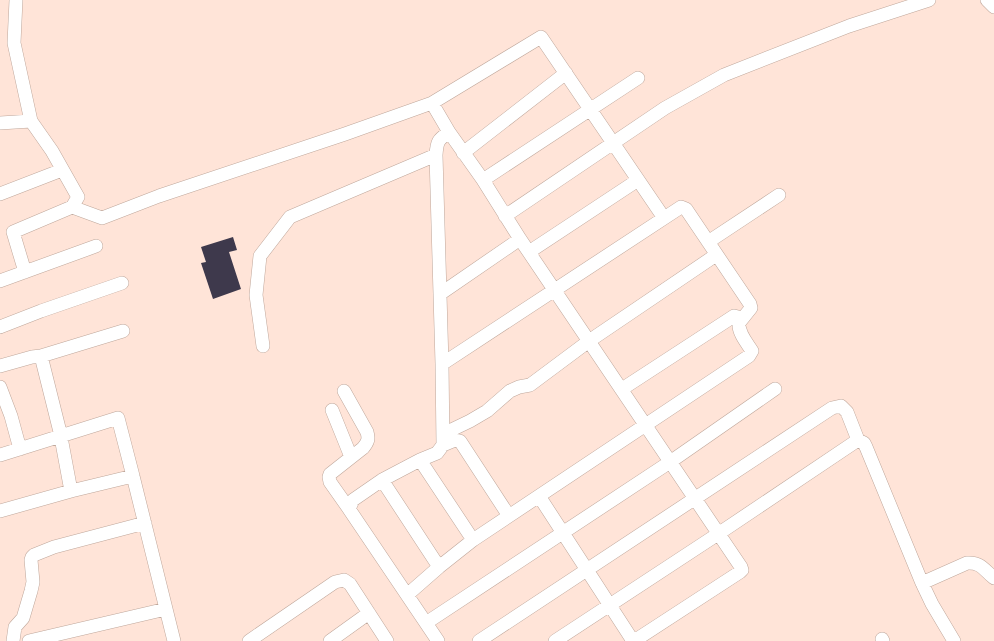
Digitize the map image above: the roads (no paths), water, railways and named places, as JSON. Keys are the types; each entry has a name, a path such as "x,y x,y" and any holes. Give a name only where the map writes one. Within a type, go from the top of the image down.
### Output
{"street":[{"path":"16,0 14,43 31,120 52,151 78,197 72,208 13,232 25,272"},
{"path":"505,216 665,108 724,75 848,26 929,0"},
{"path":"987,0 994,7"},
{"path":"72,208 102,218 159,196 345,134 432,103 541,37 664,218"},
{"path":"463,152 566,73"},
{"path":"482,180 638,78"},
{"path":"432,103 449,132 520,239 742,570 633,641 539,496"},
{"path":"0,123 31,120"},
{"path":"349,509 353,500 382,480 420,460 437,453 443,439 436,143 449,132"},
{"path":"263,346 256,295 260,256 290,217 436,155"},
{"path":"0,194 62,170"},
{"path":"529,252 638,180"},
{"path":"708,242 779,195"},
{"path":"407,595 473,540 646,426 751,354 752,351 739,330 738,323 751,308 750,304 708,242 683,207 681,207 442,364"},
{"path":"440,294 520,239"},
{"path":"0,281 96,246"},
{"path":"443,439 487,411 510,391 519,387 530,385 589,340 716,255"},
{"path":"0,327 122,283"},
{"path":"622,389 734,316 742,318"},
{"path":"0,366 41,356 123,331"},
{"path":"41,356 61,435 71,491"},
{"path":"0,387 11,416 20,448"},
{"path":"426,623 670,462 775,389"},
{"path":"344,391 367,432 368,443 330,474 328,479 438,641"},
{"path":"478,641 832,408 841,406 848,412 858,440 866,447 922,583 932,604 954,641"},
{"path":"332,410 351,458"},
{"path":"0,455 118,418 174,641"},
{"path":"443,439 460,441 509,516"},
{"path":"555,641 858,440"},
{"path":"420,460 473,540"},
{"path":"0,512 71,491 133,476"},
{"path":"382,480 439,567"},
{"path":"13,641 14,627 23,618 31,591 33,582 31,560 34,555 61,545 145,523"},
{"path":"922,583 967,563 978,564 994,578"},
{"path":"249,641 340,580 350,584 387,641"},
{"path":"29,641 166,608"},
{"path":"330,641 369,614"}]}
